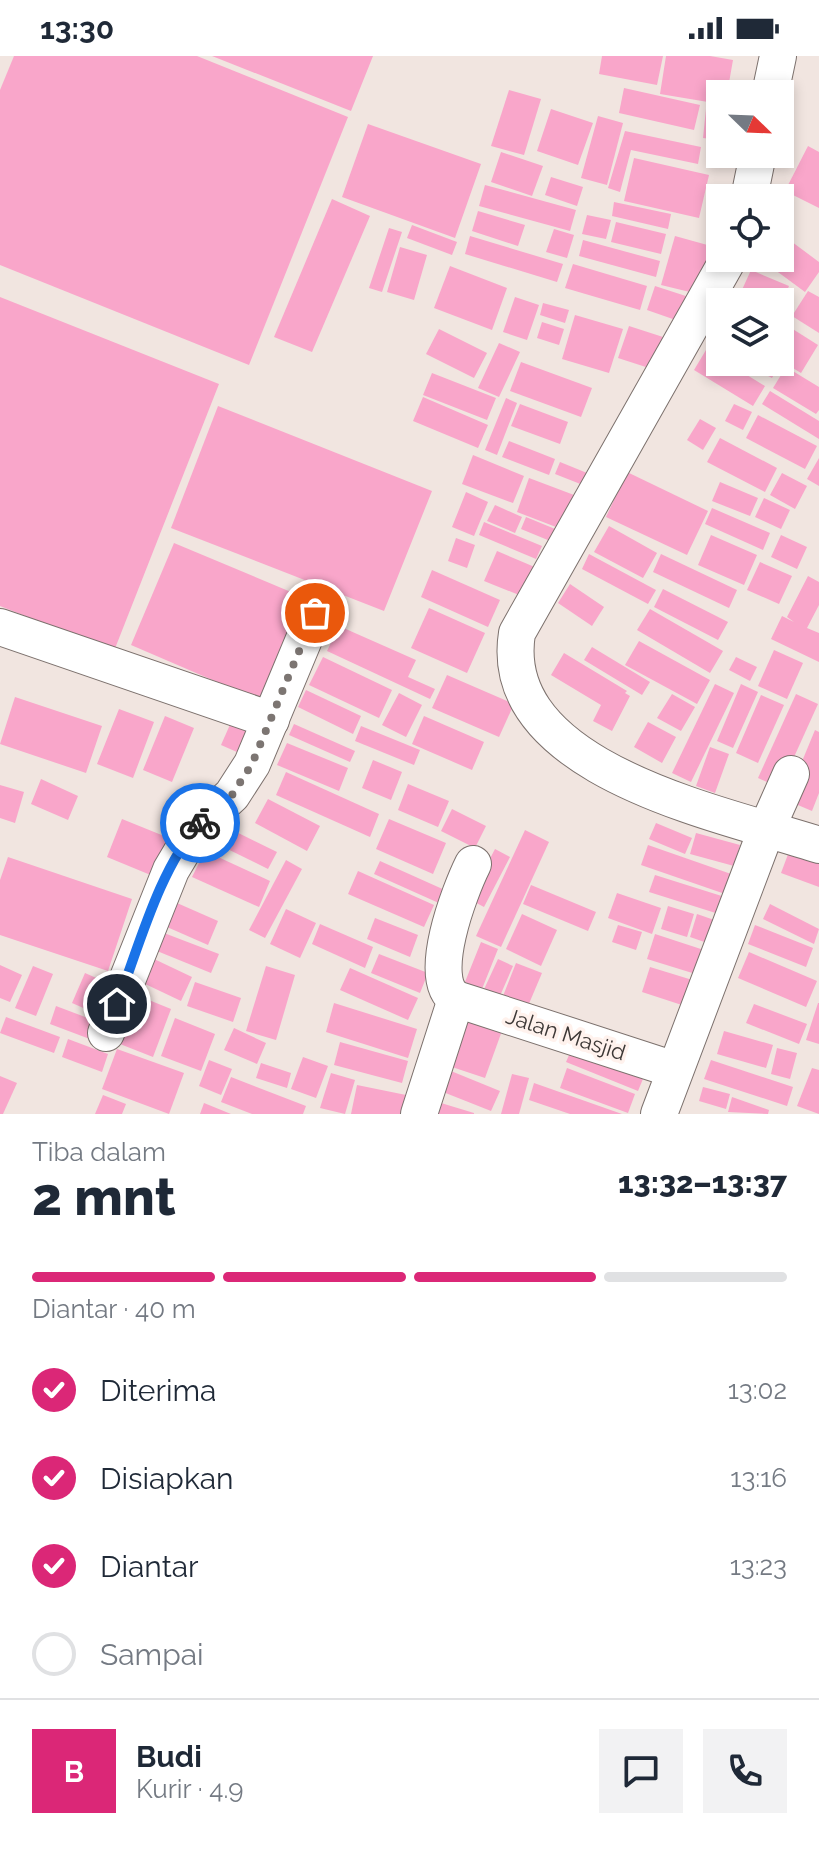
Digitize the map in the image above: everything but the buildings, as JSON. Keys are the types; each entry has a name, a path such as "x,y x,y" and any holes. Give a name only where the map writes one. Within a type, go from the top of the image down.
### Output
{"street":[{"path":"773,80 778,56"},
{"path":"721,272 517,633 516,668 520,685 532,705 557,736 611,773 689,806 819,845"},
{"path":"106,1033 171,870 196,828 241,785 315,613"},
{"path":"0,627 271,720"},
{"path":"659,1114 767,828 791,774"},
{"path":"419,1114 456,999 446,989 443,977 445,957 451,923 473,864"},
{"name":"Jalan Masjid","path":"456,999 675,1070"}],"way so far":[{"path":"200,823 241,785 315,613"}],"route":[{"path":"117,1004 161,890 185,843 200,823"}]}
